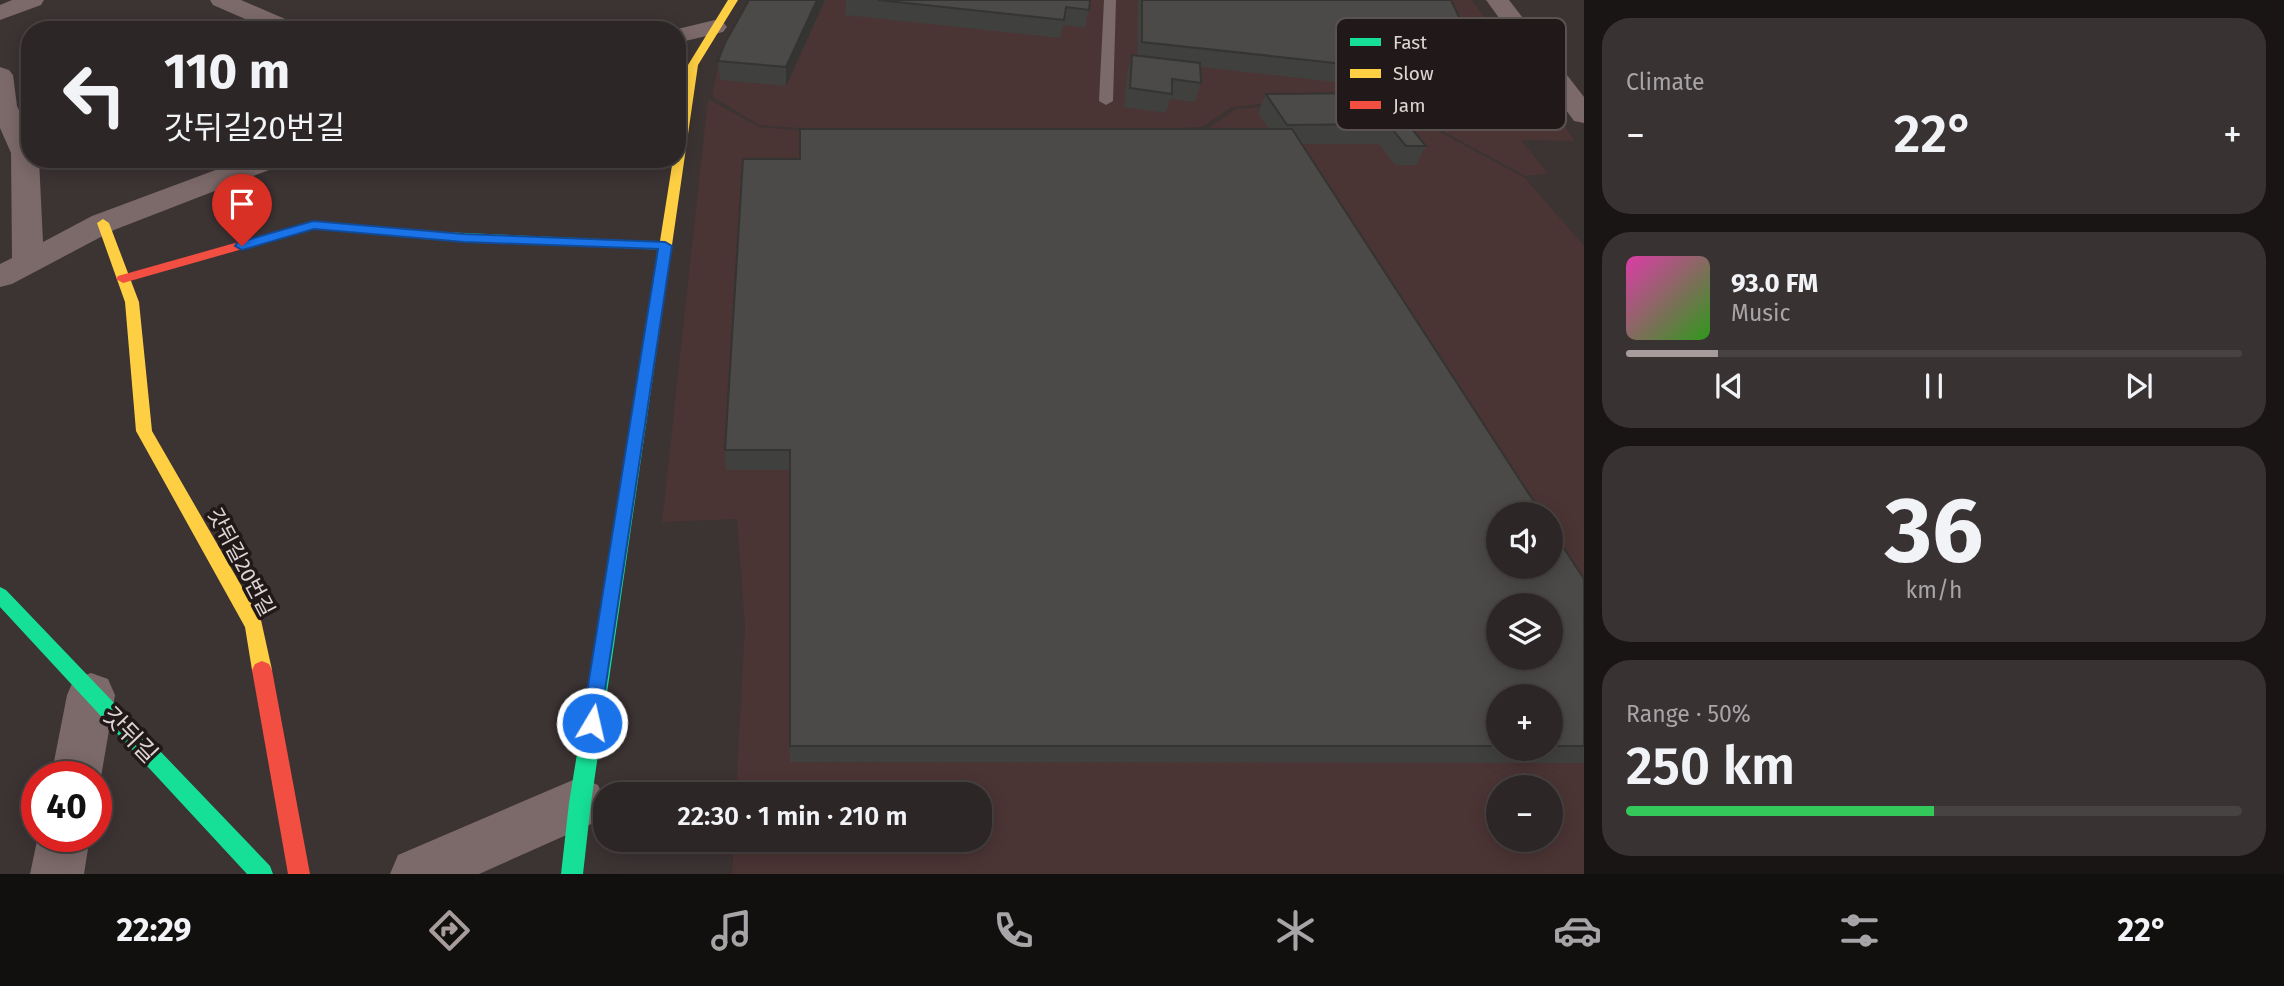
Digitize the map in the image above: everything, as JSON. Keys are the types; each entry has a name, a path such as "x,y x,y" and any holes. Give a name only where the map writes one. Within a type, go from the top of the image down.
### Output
{"street":[{"path":"0,13 33,0"},
{"path":"221,0 270,21"},
{"path":"686,110 693,65 733,0"},
{"path":"1497,0 1511,18"},
{"path":"686,34 715,27"},
{"path":"0,75 2,109 21,145"},
{"path":"1566,91 1584,115"},
{"path":"26,168 29,262"},
{"path":"0,277 103,223 248,168"},
{"path":"572,874 580,803 677,168"},
{"name":"갓뒤길20번길","path":"103,223 132,303 145,430 254,626 299,874"},
{"path":"123,279 313,225 464,238 665,246"},
{"name":"갓뒤길","path":"0,595 91,695 262,874"},
{"path":"79,761 91,695"},
{"path":"417,874 580,803"},
{"path":"57,874 61,852"}],"lane":[{"path":"1106,102 1110,0"}],"shaded area":[{"path":"754,0 1472,0 1485,18 1336,18 1336,102 1299,100 1232,107 1202,127 937,138 759,125 712,96 719,60"},
{"path":"708,99 759,127 930,141 1206,130 1236,109 1299,104 1336,105 1336,130 1436,130 1525,178 1584,246 1584,874 732,874 733,852 992,852 992,782 737,782 745,625 737,519 662,522"},
{"path":"1566,129 1575,141 1521,140 1548,174 1525,176 1441,130"}],"building":[{"path":"749,0 817,0 786,67 718,61"},
{"path":"878,0 1090,0 1089,10 1066,7 1064,20"},
{"path":"1142,0 1451,0 1459,18 1336,18 1336,63 1142,42"},
{"path":"1132,55 1200,63 1201,83 1172,79 1172,94 1130,88"},
{"path":"1336,93 1336,125 1287,125 1266,94"},
{"path":"800,129 1292,129 1534,502 1486,502 1486,579 1563,579 1563,547 1584,579 1584,746 1563,746 1563,684 1486,684 1486,746 790,746 790,450 725,450 743,159 800,159"},
{"path":"1393,130 1413,130 1426,146 1406,146"}],"traffic: fast":[{"path":"442,236 665,246"},
{"path":"572,874 580,803 651,342"},
{"path":"0,595 262,874"}],"traffic: slow":[{"path":"686,111 693,65 733,0"},
{"path":"651,342 677,168"},
{"path":"103,223 132,302 144,431 254,626 262,670"}],"traffic: jam":[{"path":"123,279 313,225 442,236"},
{"path":"262,670 299,874"}],"route":[{"path":"242,246 313,225 464,238 665,246 592,723"}]}
